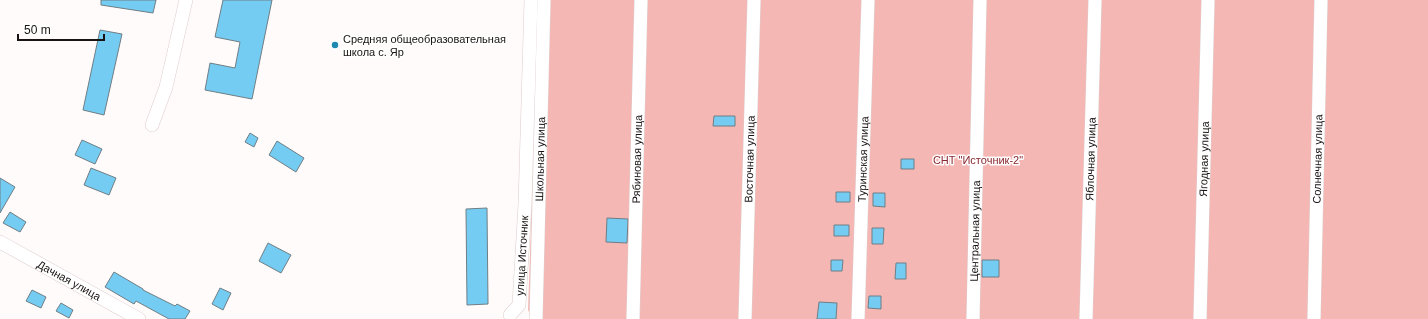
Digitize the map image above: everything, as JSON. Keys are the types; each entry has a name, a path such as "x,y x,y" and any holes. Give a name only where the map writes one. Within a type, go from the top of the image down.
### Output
{"street":[{"path":"152,126 166,87 186,0"},
{"name":"улица Источник","path":"510,315 519,305 525,204 531,0"},
{"name":"Школьная улица","path":"536,319 544,0"},
{"name":"Рябиновая улица","path":"633,319 641,0"},
{"name":"Восточная улица","path":"745,319 754,0"},
{"name":"Туринская улица","path":"858,319 868,0"},
{"name":"Центральная улица","path":"973,319 980,0"},
{"name":"Яблочная улица","path":"1086,319 1095,0"},
{"name":"Ягодная улица","path":"1200,319 1208,0"},
{"name":"Солнечная улица","path":"1314,319 1321,0"},
{"name":"Дачная улица","path":"0,242 139,319"}],"green space":[{"name":"СНТ \"Источник-2\"","path":"539,0 1428,0 1428,319 533,319 528,310"}],"building":[{"path":"101,0 156,0 153,13 101,5"},
{"path":"223,0 272,0 252,99 205,90 210,63 235,68 240,42 215,37"},
{"path":"100,30 122,34 104,115 83,110"},
{"path":"714,116 735,116 735,126 713,126"},
{"path":"250,133 258,138 254,147 245,142"},
{"path":"82,140 102,149 95,164 75,155"},
{"path":"277,141 304,158 296,172 269,155"},
{"path":"901,159 914,159 914,169 901,169"},
{"path":"91,168 116,178 109,195 84,185"},
{"path":"0,178 15,187 0,213"},
{"path":"836,192 850,192 850,202 836,202"},
{"path":"873,193 885,193 885,207 873,206"},
{"path":"487,208 488,304 467,305 466,209"},
{"path":"10,212 26,222 20,232 3,223"},
{"path":"607,218 628,219 627,243 606,242"},
{"path":"834,225 849,225 849,236 834,236"},
{"path":"872,228 884,228 883,244 872,244"},
{"path":"268,243 291,255 281,273 259,261"},
{"path":"831,260 843,260 842,271 831,271"},
{"path":"982,260 999,260 999,277 982,277"},
{"path":"896,263 906,263 906,279 895,279"},
{"path":"114,272 143,290 175,306 177,304 190,311 185,319 169,319 136,301 134,304 105,287"},
{"path":"220,288 231,293 223,310 212,304"},
{"path":"32,290 46,297 41,308 26,301"},
{"path":"869,296 881,296 881,309 868,308"},
{"path":"819,302 837,303 836,319 817,319"},
{"path":"61,303 73,310 69,318 56,311"}],"place":[{"name":"Средняя общеобразовательная школа с. Яр","path":"335,45"}]}
